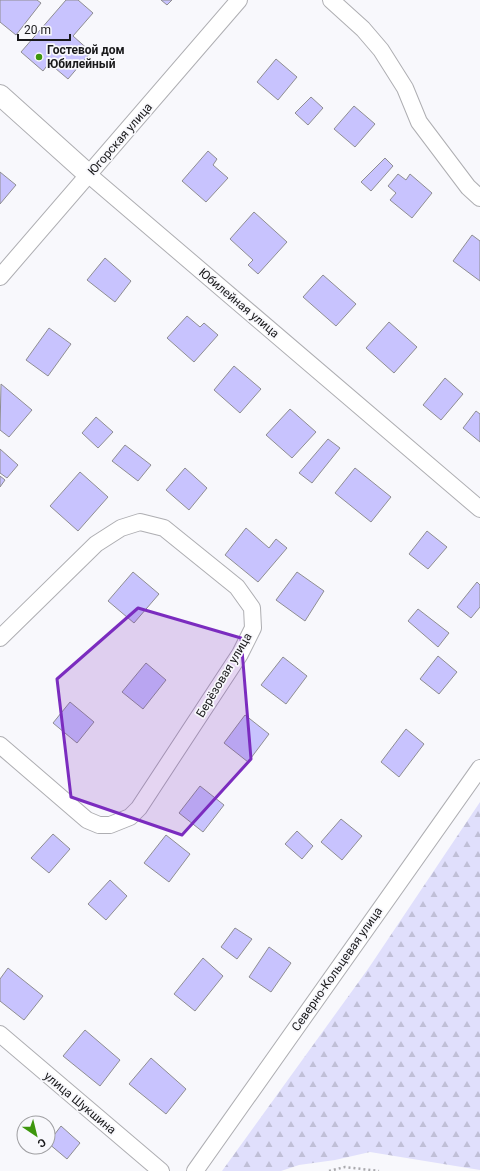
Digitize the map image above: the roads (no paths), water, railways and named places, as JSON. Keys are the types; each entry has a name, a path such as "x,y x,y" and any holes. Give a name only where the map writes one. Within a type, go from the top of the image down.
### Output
{"street":[{"name":"Югорская улица","path":"0,277 239,0"},
{"path":"331,0 363,29 381,50 405,88 419,122 468,187 480,198"},
{"name":"Юбилейная улица","path":"0,95 89,175 480,509"},
{"name":"Берёзовая улица","path":"0,638 96,544 121,528 140,522 164,528 237,587 252,608 253,628 240,654 156,783 139,808 130,817 110,825 99,825 87,820 0,745"},
{"name":"Северно-Кольцевая улица","path":"195,1171 480,768"},
{"name":"улица Шукшина","path":"0,1034 161,1171"}],"place":[{"name":"Гостевой дом Юбилейный","path":"39,57"}]}
